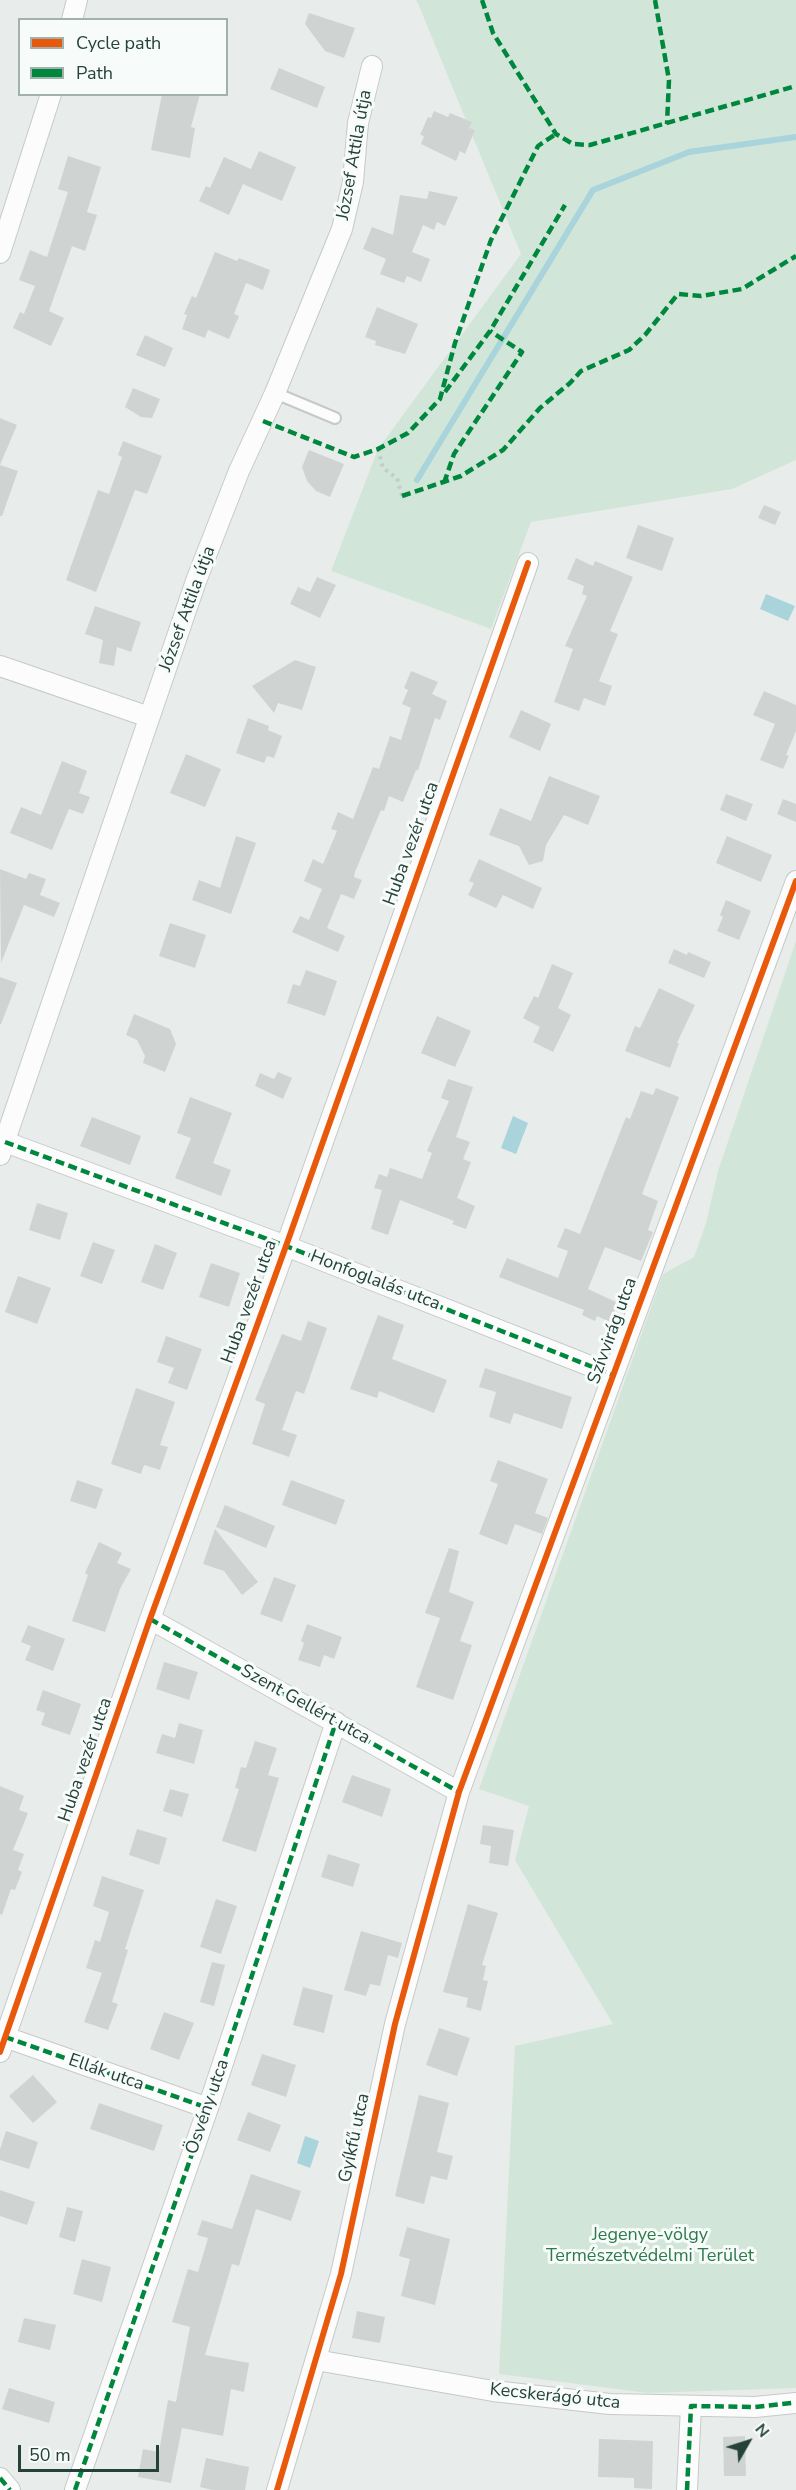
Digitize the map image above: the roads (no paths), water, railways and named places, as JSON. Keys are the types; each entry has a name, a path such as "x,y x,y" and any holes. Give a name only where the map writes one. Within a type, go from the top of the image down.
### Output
{"street":[{"path":"72,18 77,0"},
{"name":"József Attila útja","path":"2,1146 196,581 239,471 275,393 342,229 353,182 358,123 372,66"},
{"path":"0,253 50,96"},
{"name":"Huba vezér utca","path":"3,2044 150,1619 286,1246 528,563"},
{"path":"0,666 149,717"},
{"name":"Szívvirág utca","path":"459,1792 796,881"},
{"name":"Honfoglalás utca","path":"2,1146 286,1246 613,1375"},
{"name":"Szent Gellért utca","path":"150,1619 459,1792"},
{"name":"Ösvény utca","path":"75,2490 208,2108 336,1722"},
{"name":"Gyíkfű utca","path":"277,2490 341,2274 394,2024 459,1792"},
{"name":"Ellák utca","path":"3,2044 208,2108"},
{"name":"Kecskerágó utca","path":"316,2360 493,2391 610,2403 755,2407 796,2403"},
{"path":"687,2490 691,2406"},
{"path":"0,2478 10,2490"}],"lane":[{"path":"275,393 334,418"}],"water":[{"path":"766,594 795,606 788,621 760,609"},
{"path":"513,1116 528,1123 516,1154 501,1148"},
{"path":"305,2136 319,2141 310,2168 297,2163"}],"waterway":[{"path":"417,480 593,190 689,152 796,137"}],"park label":[{"name":"Jegenye-völgy Természetvédelmi Terület","path":"650,2246"}]}
